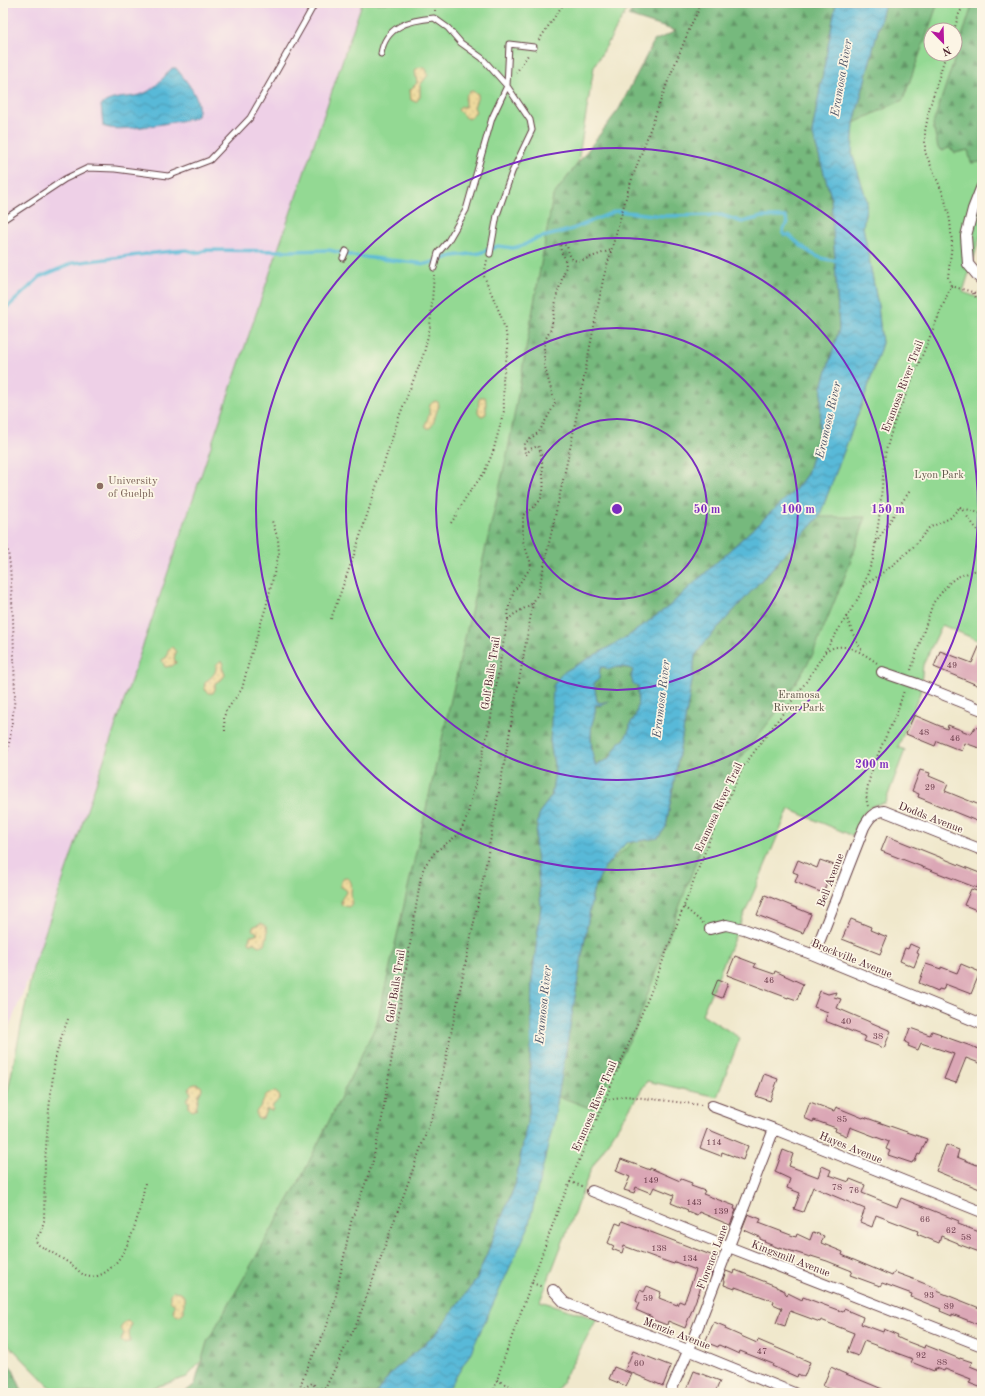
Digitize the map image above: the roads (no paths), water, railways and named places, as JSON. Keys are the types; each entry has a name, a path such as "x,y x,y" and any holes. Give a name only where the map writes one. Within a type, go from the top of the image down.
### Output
{"street":[{"path":"982,186 973,209 966,236 968,264 982,281"},
{"path":"882,672 982,710"},
{"name":"Dodds Avenue","path":"872,814 884,811 982,850"},
{"name":"Bell Avenue","path":"814,955 864,827 872,814"},
{"name":"Brockville Avenue","path":"710,928 726,925 744,929 814,955 982,1024"},
{"name":"Hayes Avenue","path":"712,1106 774,1129 982,1212"},
{"name":"Florence Lane","path":"670,1393 729,1247 774,1129"},
{"name":"Kingsmill Avenue","path":"592,1191 729,1247 982,1346"},
{"name":"Menzie Avenue","path":"553,1290 565,1303 688,1350 794,1393"}],"lane":[{"path":"3,220 65,179 88,168 115,169 168,176 210,160 250,118 298,36 315,3"},
{"path":"381,54 382,47 392,31 405,24 418,20 434,18 448,28 461,42 482,58 507,86 530,120 532,130 512,172 497,215 490,254"},
{"path":"434,268 436,259 442,248 448,241 466,210 492,118 507,86 509,44 534,47"},
{"path":"343,258 346,251"}],"water":[{"name":"Eramosa River","path":"836,3 885,3 854,123 852,153 867,201 863,227 878,306 882,343 866,393 819,517 705,642 695,656 693,676 666,827 658,838 626,843 604,868 593,891 554,1121 528,1228 470,1354 446,1393 376,1393 393,1371 435,1335 476,1280 515,1185 529,1112 532,979 541,906 535,842 539,813 551,797 555,771 550,741 553,686 562,673 627,637 668,607 795,490 807,474 819,433 822,387 839,329 831,197 812,132","holes":["604,667 609,670 621,667 633,670 631,676 633,684 638,686 637,711 624,740 619,742 610,758 596,766 591,740 591,729 595,705 601,705 609,701 600,703 597,701 594,683 599,679 600,668"]},
{"path":"172,68 176,68 189,84 196,97 198,103 197,116 191,119 132,128 120,129 103,126 101,105 112,99 135,96 147,92"}],"waterway":[{"path":"3,310 40,277 73,263 187,250 198,253 205,250 329,250 354,256 426,264 453,256 480,253 498,246 513,248 524,245 535,239 570,230 616,211 664,216 721,215 742,222 762,217 785,217 788,223 783,229 784,235 789,235 805,249 817,256 824,259 838,260"}],"place":[{"name":"University of Guelph","path":"100,486"}],"park label":[{"name":"Lyon Park","path":"939,474"},
{"name":"Eramosa River Park","path":"799,700"}]}
